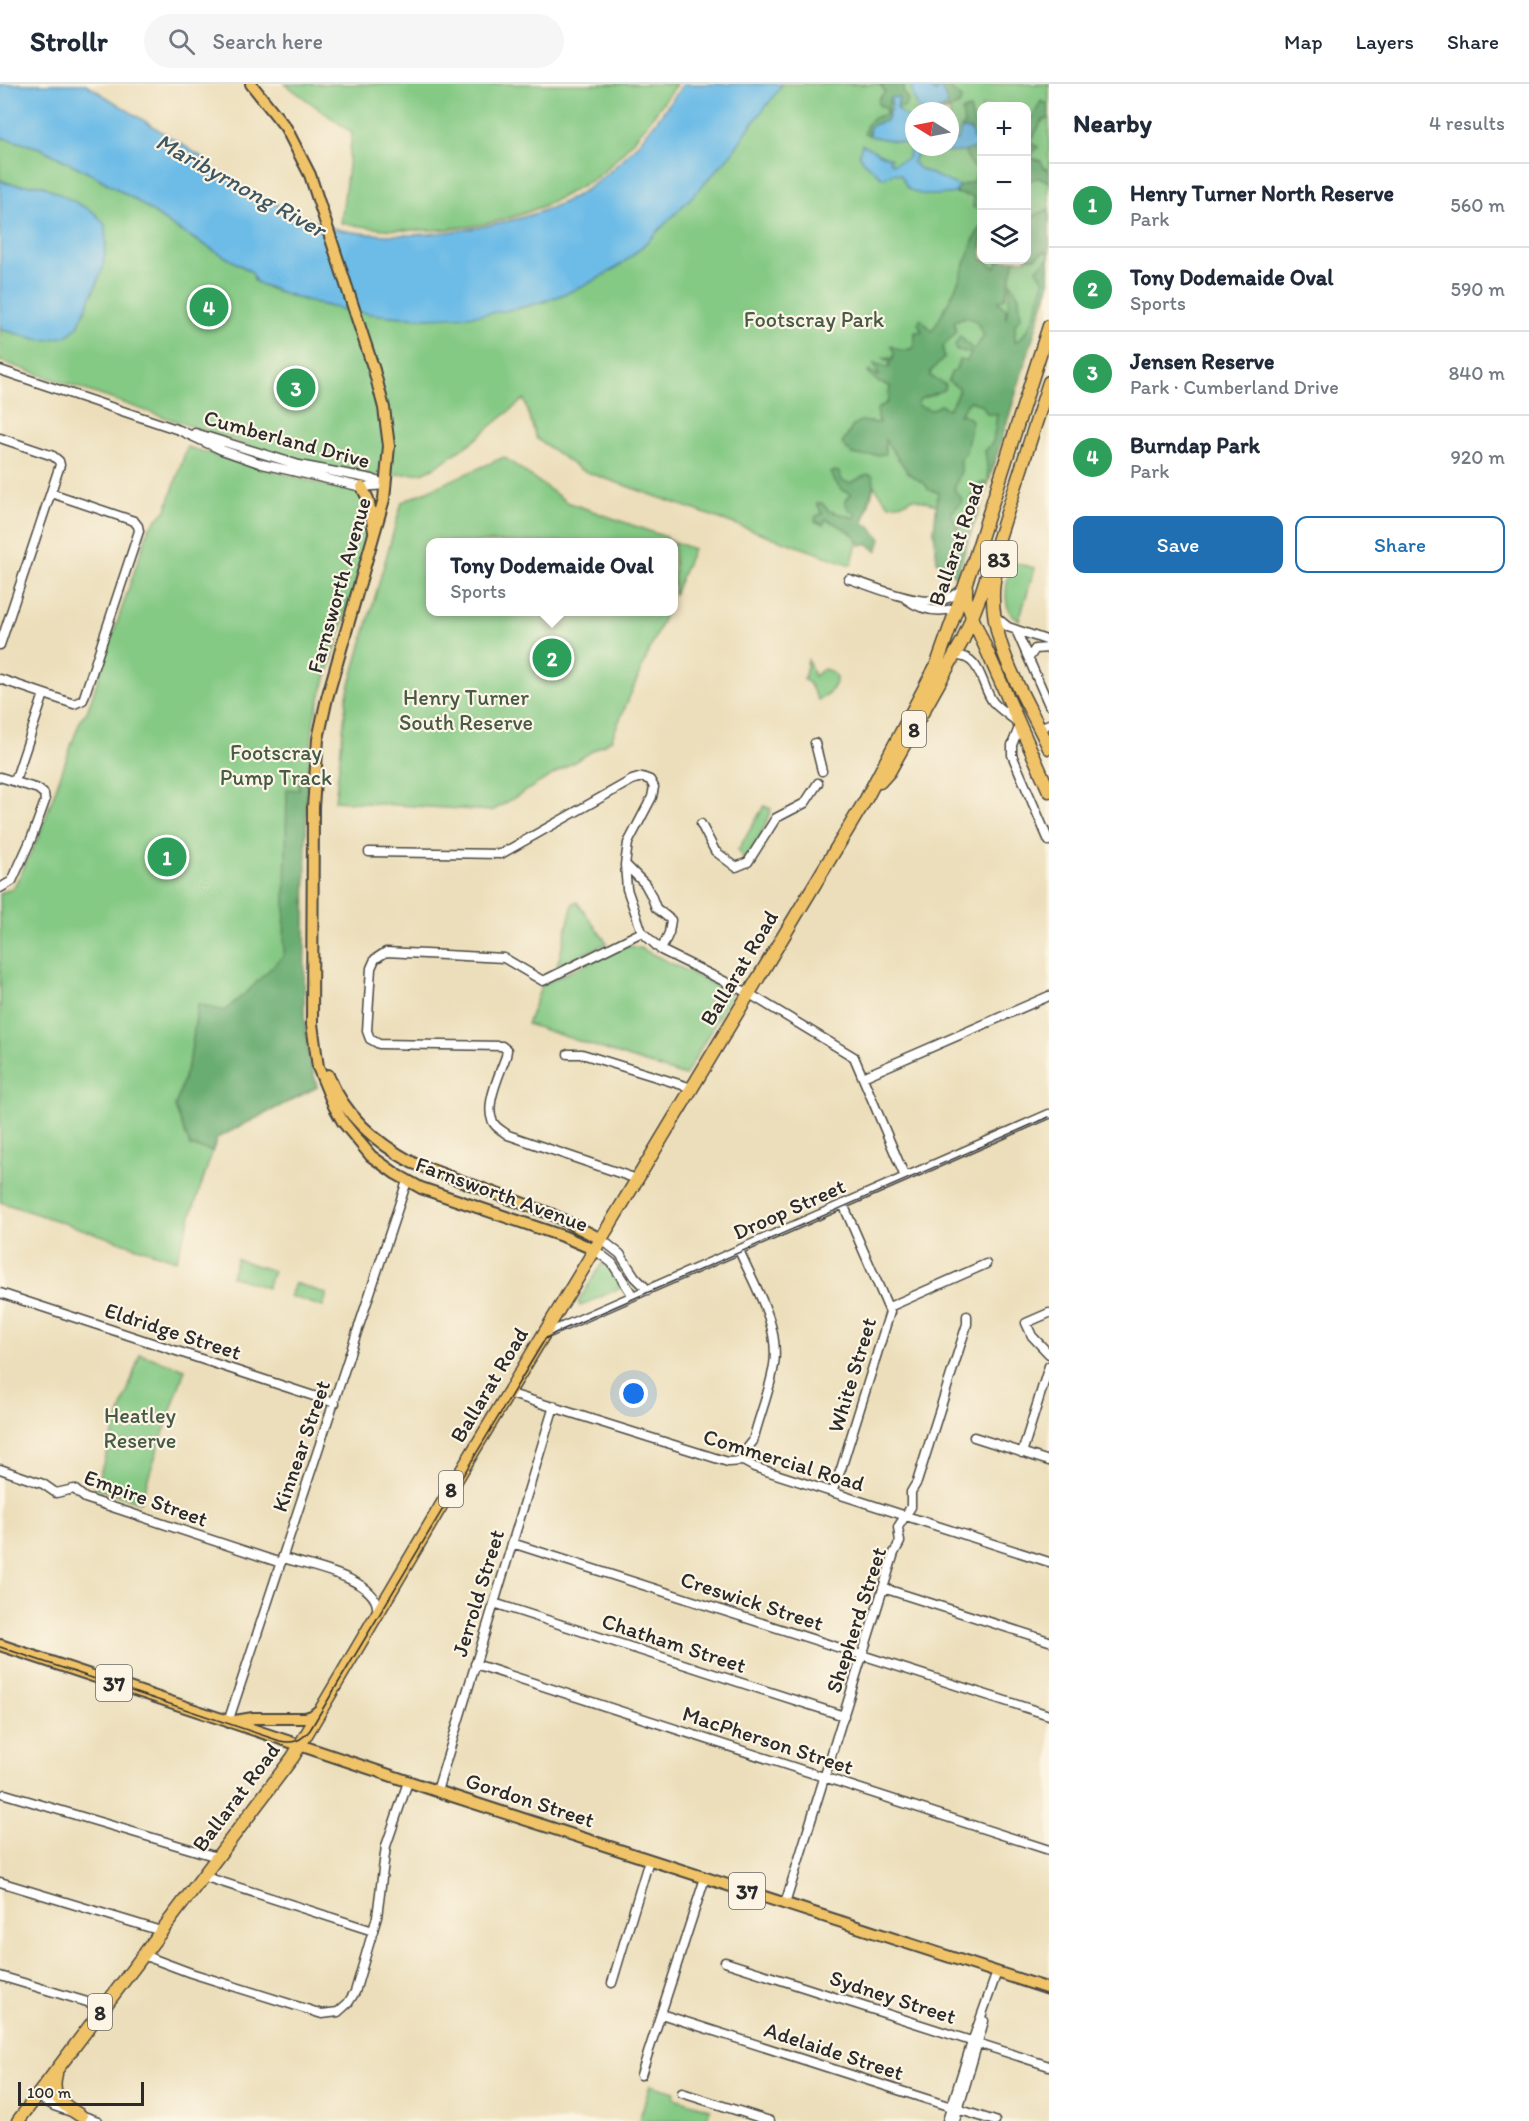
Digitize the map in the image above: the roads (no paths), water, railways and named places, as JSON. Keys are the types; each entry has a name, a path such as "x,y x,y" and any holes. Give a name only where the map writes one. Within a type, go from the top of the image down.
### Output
{"highway":[{"name":"Ballarat Road","path":"967,578 1049,326"},
{"name":"Ballarat Road","path":"866,799 889,772 956,656 981,594 1049,382"},
{"name":"83","path":"1010,501 992,589 995,616 1010,666 1045,726 1049,748"},
{"name":"83","path":"967,578 962,606 972,617 1049,791"},
{"path":"962,606 981,594"},
{"name":"Ballarat Road","path":"18,2121 273,1785 300,1745 508,1393 866,799 935,669 962,606"},
{"path":"57,2070 54,2083 57,2097 81,2116"}],"main road":[{"name":"Farnsworth Avenue","path":"251,84 286,128 305,163 384,408 389,446 384,499 327,698 318,740 313,807 312,1033 321,1075 333,1106 365,1150 407,1181 575,1240 598,1244"},
{"path":"362,487 368,499 375,535"},
{"name":"Farnsworth Avenue","path":"312,998 321,1054 329,1078 339,1098 367,1132 413,1163 556,1216 598,1244"},
{"path":"407,1181 413,1163"},
{"path":"474,1206 480,1188"},
{"path":"510,1218 516,1201"},
{"name":"Gordon Street","path":"0,1645 408,1782 1049,1989"},
{"path":"228,1722 253,1718 308,1717 322,1708"}],"street":[{"name":"Cumberland Drive","path":"0,370 179,430 222,450 262,464 362,487 386,485"},
{"name":"Cumberland Drive","path":"179,430 299,465 372,479 386,485"},
{"path":"0,438 57,458 60,465 0,645"},
{"path":"0,679 74,704 83,700 139,531 134,521 51,493"},
{"path":"849,579 901,596 930,601 943,600 958,592 967,578"},
{"path":"901,596 928,609 942,611 962,606"},
{"path":"995,616 1005,625 1049,641"},
{"path":"1016,630 1049,705"},
{"path":"1029,658 1035,649 1049,648"},
{"path":"956,656 967,657 973,662 994,703 1019,724 1012,745 1012,755 1049,841"},
{"path":"15,782 44,694"},
{"path":"815,743 822,771"},
{"path":"0,777 39,789 44,794 45,801 12,881 0,888"},
{"path":"369,852 501,854 632,780 642,777 650,780 654,787 652,797 628,843 626,865 627,889 642,932 661,950 748,993 854,1058 905,1177"},
{"path":"701,824 715,851 736,867 748,862 776,818 805,803 818,783"},
{"path":"626,865 645,884 656,908 671,920 669,933 661,950"},
{"path":"637,1179 508,1135 494,1125 489,1113 490,1102 507,1050 502,1046 379,1044 370,1039 367,1031 370,979 375,959 386,952 504,957 543,981 642,932"},
{"path":"863,1077 1049,996"},
{"path":"568,1054 582,1054 692,1088"},
{"name":"Droop Street","path":"543,1335 1049,1114"},
{"name":"Kinnear Street","path":"228,1722 407,1181"},
{"name":"White Street","path":"832,1492 890,1316 889,1307 843,1204"},
{"name":"Farnsworth Avenue","path":"598,1244 620,1254 635,1277 648,1290"},
{"name":"Farnsworth Avenue","path":"598,1244 633,1296"},
{"path":"739,1250 768,1316 775,1354 772,1376 753,1441 742,1461"},
{"path":"889,1307 986,1264"},
{"name":"Eldridge Street","path":"0,1293 335,1403"},
{"path":"1049,1313 1026,1323 1032,1336 1049,1354"},
{"name":"Shepherd Street","path":"785,1904 894,1553 899,1546 898,1527 912,1506 911,1492 917,1482 967,1324 967,1316"},
{"path":"1022,1452 1049,1366"},
{"name":"Commercial Road","path":"508,1393 728,1462 742,1461 754,1467 1049,1562"},
{"name":"Jerrold Street","path":"437,1791 554,1406"},
{"path":"974,1437 1049,1461"},
{"name":"Empire Street","path":"0,1469 43,1484 57,1493 74,1489 85,1498 282,1561"},
{"name":"Creswick Street","path":"513,1543 1049,1715"},
{"path":"282,1561 344,1575 370,1592 375,1598 377,1613"},
{"path":"883,1588 1049,1641"},
{"path":"370,1592 390,1591"},
{"name":"Chatham Street","path":"494,1604 844,1716"},
{"name":"MacPherson Street","path":"476,1664 1049,1850"},
{"path":"143,1955 191,1973 322,2014 338,2012 348,2003 354,1992 373,1931 377,1917 386,1846 408,1782"},
{"path":"5,1794 217,1857"},
{"path":"612,1983 649,1860"},
{"path":"203,1876 373,1931"},
{"path":"641,2074 705,1878"},
{"path":"0,1882 161,1931"},
{"name":"Sydney Street","path":"725,1962 1049,2066"},
{"path":"947,2121 955,2108 997,1972"},
{"path":"0,1976 104,2007"},
{"name":"Adelaide Street","path":"661,2014 995,2121"},
{"path":"682,2093 770,2121"},
{"path":"37,2096 49,2104 98,2121"},
{"path":"955,2108 956,2121"}],"water":[{"path":"0,84 86,84 202,157 226,178 265,199 335,229 368,234 398,235 431,234 497,224 528,216 581,193 611,170 638,144 683,84 782,84 734,151 716,172 633,255 611,271 571,291 528,306 483,314 437,318 391,316 346,310 302,299 260,284 255,281 252,272 177,229 134,199 95,176 40,148 0,137"},
{"path":"911,84 925,84 936,93 941,86 947,102 916,102"},
{"path":"899,97 897,108 905,116 905,144 870,136 869,129 875,124 886,121 892,106 890,98"},
{"path":"961,129 971,130 973,139 977,142 973,149 959,152"},
{"path":"862,144 891,158 889,160 893,164 907,159 908,156 916,156 913,162 920,169 959,186 955,193 930,195 913,191 907,187 901,175 894,173 883,178 864,162 859,154"},
{"path":"0,179 5,183 19,185 42,185 94,212 105,225 106,244 103,268 78,326 67,336 46,340 36,339 0,329"}],"tram line":[{"path":"0,1647 280,1741 293,1742 300,1739 310,1730 545,1339 1049,1117"}],"place":[{"name":"Burndap Park","path":"209,307"},
{"name":"Jensen Reserve","path":"296,388"},
{"name":"Tony Dodemaide Oval","path":"552,658"},
{"name":"Henry Turner North Reserve","path":"167,857"}],"water label":[{"name":"Maribyrnong River","path":"241,185"}],"park label":[{"name":"Footscray Park","path":"814,319"},
{"name":"Henry Turner South Reserve","path":"466,710"},
{"name":"Footscray Pump Track","path":"276,764"},
{"name":"Heatley Reserve","path":"140,1428"}]}
